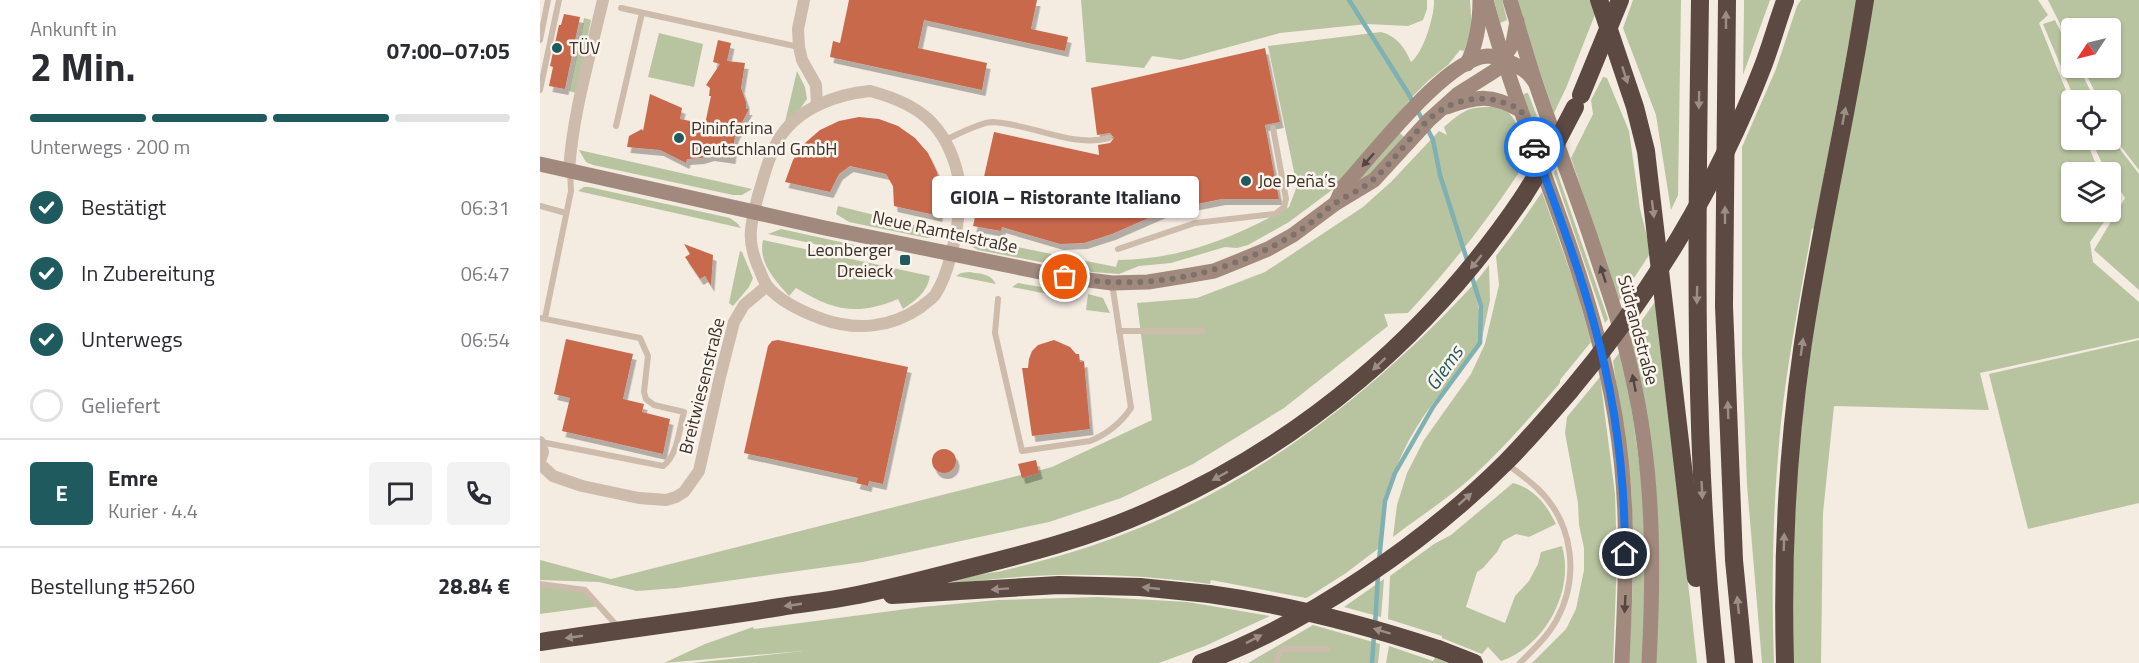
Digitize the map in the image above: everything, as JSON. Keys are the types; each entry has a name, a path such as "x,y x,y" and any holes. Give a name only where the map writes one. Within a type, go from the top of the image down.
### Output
{"highway":[{"path":"1599,0 1632,96 1646,151 1696,588 1715,655"},
{"path":"851,597 1052,546 1123,522 1184,495 1252,458 1320,412 1370,372 1421,324 1476,263 1511,216 1557,143 1578,101 1620,0"},
{"path":"1700,0 1698,386 1704,540 1715,655"},
{"path":"1727,0 1724,306 1734,560 1744,663"},
{"path":"1785,663 1784,543 1792,430 1814,275 1865,0"},
{"path":"1201,663 1280,626 1345,589 1420,536 1453,510 1506,462 1570,391 1607,346 1647,289 1703,195 1734,135 1764,65 1785,1"},
{"path":"540,642 851,597 1059,585 1140,587 1263,601 1312,612 1438,649 1474,663"}],"main road":[{"path":"1467,64 1478,34 1480,0"},
{"path":"1486,0 1503,59 1582,282 1608,381 1619,448 1625,515 1626,593 1622,663"},
{"name":"Südrandstraße","path":"1510,0 1537,87 1603,274 1633,375 1644,438 1652,515 1652,596 1648,663"},
{"path":"1503,59 1513,43 1517,21"},
{"name":"Neue Ramtelstraße","path":"540,164 754,212 1087,281 1148,282 1214,271 1276,244 1302,229 1336,203 1374,180 1442,109 1458,94 1496,70 1503,59 1484,57 1467,64 1432,88 1343,187 1336,203"},
{"path":"1503,59 1529,73 1537,87"},
{"path":"1442,109 1484,97 1510,104 1521,110"}],"street":[{"path":"569,170 577,112 603,0"},
{"path":"804,0 798,28 800,47 802,60 816,85 817,105"},
{"path":"870,91 890,97 916,110 933,124 945,140 959,182 957,232 944,275 934,297 897,321 869,327 848,327 807,314 767,286 753,257 750,231 763,176 781,135 802,115 817,105 849,93 870,91"},
{"name":"Breitwiesenstraße","path":"540,442 543,452 540,462 552,476 582,486 639,498 666,500 684,492 699,471 734,322 744,305 767,286"}],"lane":[{"path":"540,40 548,0"},
{"path":"540,90 559,0"},
{"path":"621,8 800,47"},
{"path":"616,126 642,13"},
{"path":"945,140 991,122 1092,142 1109,138"},
{"path":"1118,249 1195,223 1265,216 1281,211 1286,199 1273,128"},
{"path":"540,442 663,466 674,454 684,412 654,405 646,399 644,392 648,356 640,338 542,318 571,191 569,170"},
{"path":"540,206 566,213"},
{"path":"998,299 995,333 1022,451 1090,441 1114,429 1131,408 1112,283"},
{"path":"1119,331 1203,331"},
{"path":"1506,462 1539,490 1557,515 1569,548 1572,567 1570,589 1556,622 1520,663"},
{"path":"540,584 585,590 621,630"},
{"path":"1276,663 1279,653 1290,647 1327,649"}],"green space":[{"path":"1081,0 1427,0 1427,9 1423,20 1408,26 1367,24 1280,33 1181,60 1152,56 1144,68 1086,62"},
{"path":"1434,0 1470,0 1472,29 1464,51 1460,50 1448,65 1413,96 1340,184 1289,222 1248,245 1237,248 1225,247 1171,263 1139,266 1119,274 1092,272 978,250 965,241 963,236 1116,267 1118,260 1164,256 1207,245 1268,218 1289,207 1297,186 1268,46 1381,32 1392,36 1400,43 1411,62 1420,51 1427,34 1433,15"},
{"path":"1494,0 1502,0 1507,20 1500,23"},
{"path":"1515,0 1591,0 1596,12 1554,113"},
{"path":"1633,0 1681,0 1678,195 1671,210 1656,115 1623,28"},
{"path":"1744,0 1770,0 1743,75 1744,9"},
{"path":"1801,0 1857,0 1814,229 1812,228 1787,373 1774,512 1774,663 1762,663 1747,485 1742,355 1742,147 1776,69"},
{"path":"1872,0 2038,0 2048,15 2039,23 2066,90 2061,90 2061,150 2090,150 2095,162 2061,162 2061,222 2104,222 2090,242 2093,262 2139,302 2139,338 1980,373 1989,410 1834,406 1823,513 1821,663 1793,663 1795,493 1804,399 1816,311"},
{"path":"2048,0 2139,0 2139,170 2121,147 2121,90 2094,90 2088,78 2121,78 2121,18 2061,18 2061,26"},
{"path":"584,18 591,20 576,93 569,91"},
{"path":"2055,20 2061,32 2061,67 2043,24"},
{"path":"659,33 703,44 694,87 648,77"},
{"path":"797,71 805,87 807,99 798,112 785,122"},
{"path":"1603,77 1607,78 1629,131 1640,209 1651,252 1619,301 1571,158 1593,114 1591,100"},
{"path":"2066,78 2084,78 2090,90 2071,90"},
{"path":"1528,93 1543,132 1538,140 1523,95"},
{"path":"1491,105 1509,113 1513,118 1528,158 1487,219 1457,257 1408,313 1384,314 1388,326 1284,408 1193,464 1121,498 1049,522 863,562 677,588 637,591 599,582 540,580 540,560 611,579 1052,467 1152,420 1137,303 1197,298 1265,272 1363,207 1391,182 1439,131 1447,135 1444,127 1455,118 1470,109"},
{"path":"1398,131 1404,137 1370,175 1352,185"},
{"path":"579,150 752,189 742,195 733,195 593,165 586,162"},
{"path":"2096,150 2121,150 2139,174 2139,290 2094,250 2111,222 2121,222 2121,205 2125,198 2121,192 2121,162 2101,161"},
{"path":"1556,169 1608,319 1605,323 1554,173"},
{"path":"584,187 730,218 741,228 578,191"},
{"path":"1542,192 1577,291 1591,342 1560,380 1560,383 1484,466 1393,537 1397,505 1407,473 1424,440 1471,374 1485,344 1499,285 1496,256"},
{"path":"838,206 943,232 933,238 927,238 849,222 836,214"},
{"path":"781,229 854,245 880,258 768,234"},
{"path":"763,240 930,276 929,282 924,292 903,309 898,299 870,308 858,309 822,302 796,288 789,296 765,264"},
{"path":"740,251 753,278 749,287 733,306 729,303"},
{"path":"1489,265 1490,300 1481,343 1482,306 1475,283"},
{"path":"969,272 988,276 996,284 956,276"},
{"path":"1018,283 1080,294 1077,300 1012,287"},
{"path":"1473,285 1480,323 1478,344 1464,366 1421,420 1402,454 1384,508 1379,548 1310,596 1306,598 1211,580 1210,584 1099,575 1032,576 949,584 1095,545 1174,513 1222,488 1312,430 1355,397 1435,324"},
{"path":"1088,294 1103,298 1110,313 1086,310"},
{"path":"1657,299 1697,663 1651,663 1655,588 1628,340"},
{"path":"2139,340 2139,503 2028,529 1989,374"},
{"path":"1623,348 1646,512 1643,663 1629,663 1634,561 1631,486 1613,361"},
{"path":"1600,377 1615,494 1617,558 1613,663 1532,663 1566,629 1576,609 1584,570 1584,548 1565,433 1567,417"},
{"path":"1513,483 1534,493 1556,524 1529,537 1516,534 1503,541 1497,552 1477,572 1466,607 1505,623 1515,596 1529,581 1538,564 1541,552 1562,546 1565,563 1564,581 1553,615 1543,630 1517,654 1501,661 1488,647 1482,654 1442,638 1442,636 1388,619 1390,576 1434,544 1451,535"},
{"path":"1384,579 1381,617 1344,607"},
{"path":"540,584 585,590 600,606 540,614"},
{"path":"1098,597 1188,602 1270,616 1205,646 1159,663 692,663 803,651 664,663 705,644 753,627 754,629 922,607 998,600"},
{"path":"1313,625 1380,644 1378,663 1248,663"},
{"path":"1389,646 1433,661 1435,658 1449,663 1386,663"}],"building":[{"path":"849,0 1037,0 1031,29 1068,37 1065,51 924,20 918,48 987,63 982,90 830,57 833,41 840,43"},
{"name":"TÜV","path":"564,14 580,17 565,89 549,86 553,67 550,66 559,25 561,25"},
{"path":"718,40 731,43 727,61 745,63 741,88 746,109 749,109 735,136 732,158 711,155 687,159 686,163 660,150 627,147 629,136 642,129 643,131 650,94 682,108 680,119 705,124 711,96 709,96 710,88 706,85 720,64 713,62"},
{"path":"1265,48 1280,122 1265,125 1279,199 1222,199 1167,210 1112,234 1084,243 1060,244 1002,227 1001,231 973,226 994,132 1099,155 1098,145 1110,143 1114,138 1110,133 1097,135 1091,88"},
{"path":"859,117 879,119 898,126 915,138 928,153 937,172 941,192 939,216 894,206 893,186 886,174 850,166 839,174 830,192 785,182 793,160 805,143 820,130 839,121"},
{"path":"684,244 713,255 711,286 705,276 700,279 685,257 690,254"},
{"path":"566,339 633,354 623,399 644,404 642,412 670,419 663,454 562,431 570,398 554,394"},
{"path":"778,340 908,367 883,484 869,481 868,486 856,483 858,478 744,453 768,346 772,341"},
{"path":"1054,340 1070,347 1076,354 1079,354 1080,362 1084,361 1090,429 1032,436 1022,368 1028,368 1032,351 1038,345"},
{"path":"944,449 952,453 956,461 952,469 944,473 936,469 932,461 936,453"},
{"path":"1036,460 1039,473 1022,478 1018,464"}],"waterway":[{"name":"Glems","path":"1349,0 1408,93 1423,121"},
{"name":"Glems","path":"1427,128 1433,140 1440,175 1468,263"},
{"name":"Glems","path":"1379,561 1385,501 1395,473 1433,407 1480,343 1481,306 1471,274"},
{"name":"Glems","path":"1375,626 1378,575"},
{"name":"Glems","path":"1372,663 1374,635"}],"way so far":[{"path":"1065,277 1087,281 1148,282 1214,271 1268,249 1374,180 1442,109 1472,99 1491,98 1521,110 1534,147"}],"place":[{"name":"TÜV","path":"557,48"},
{"name":"Pininfarina Deutschland GmbH","path":"679,138"},
{"name":"Joe Peña’s","path":"1246,181"},
{"name":"Leonberger Dreieck","path":"905,260"},
{"name":"GIOIA – Ristorante Italiano","path":"1065,277"}],"route":[{"path":"1534,147 1582,282 1608,381 1619,448 1625,515 1625,554"}]}
